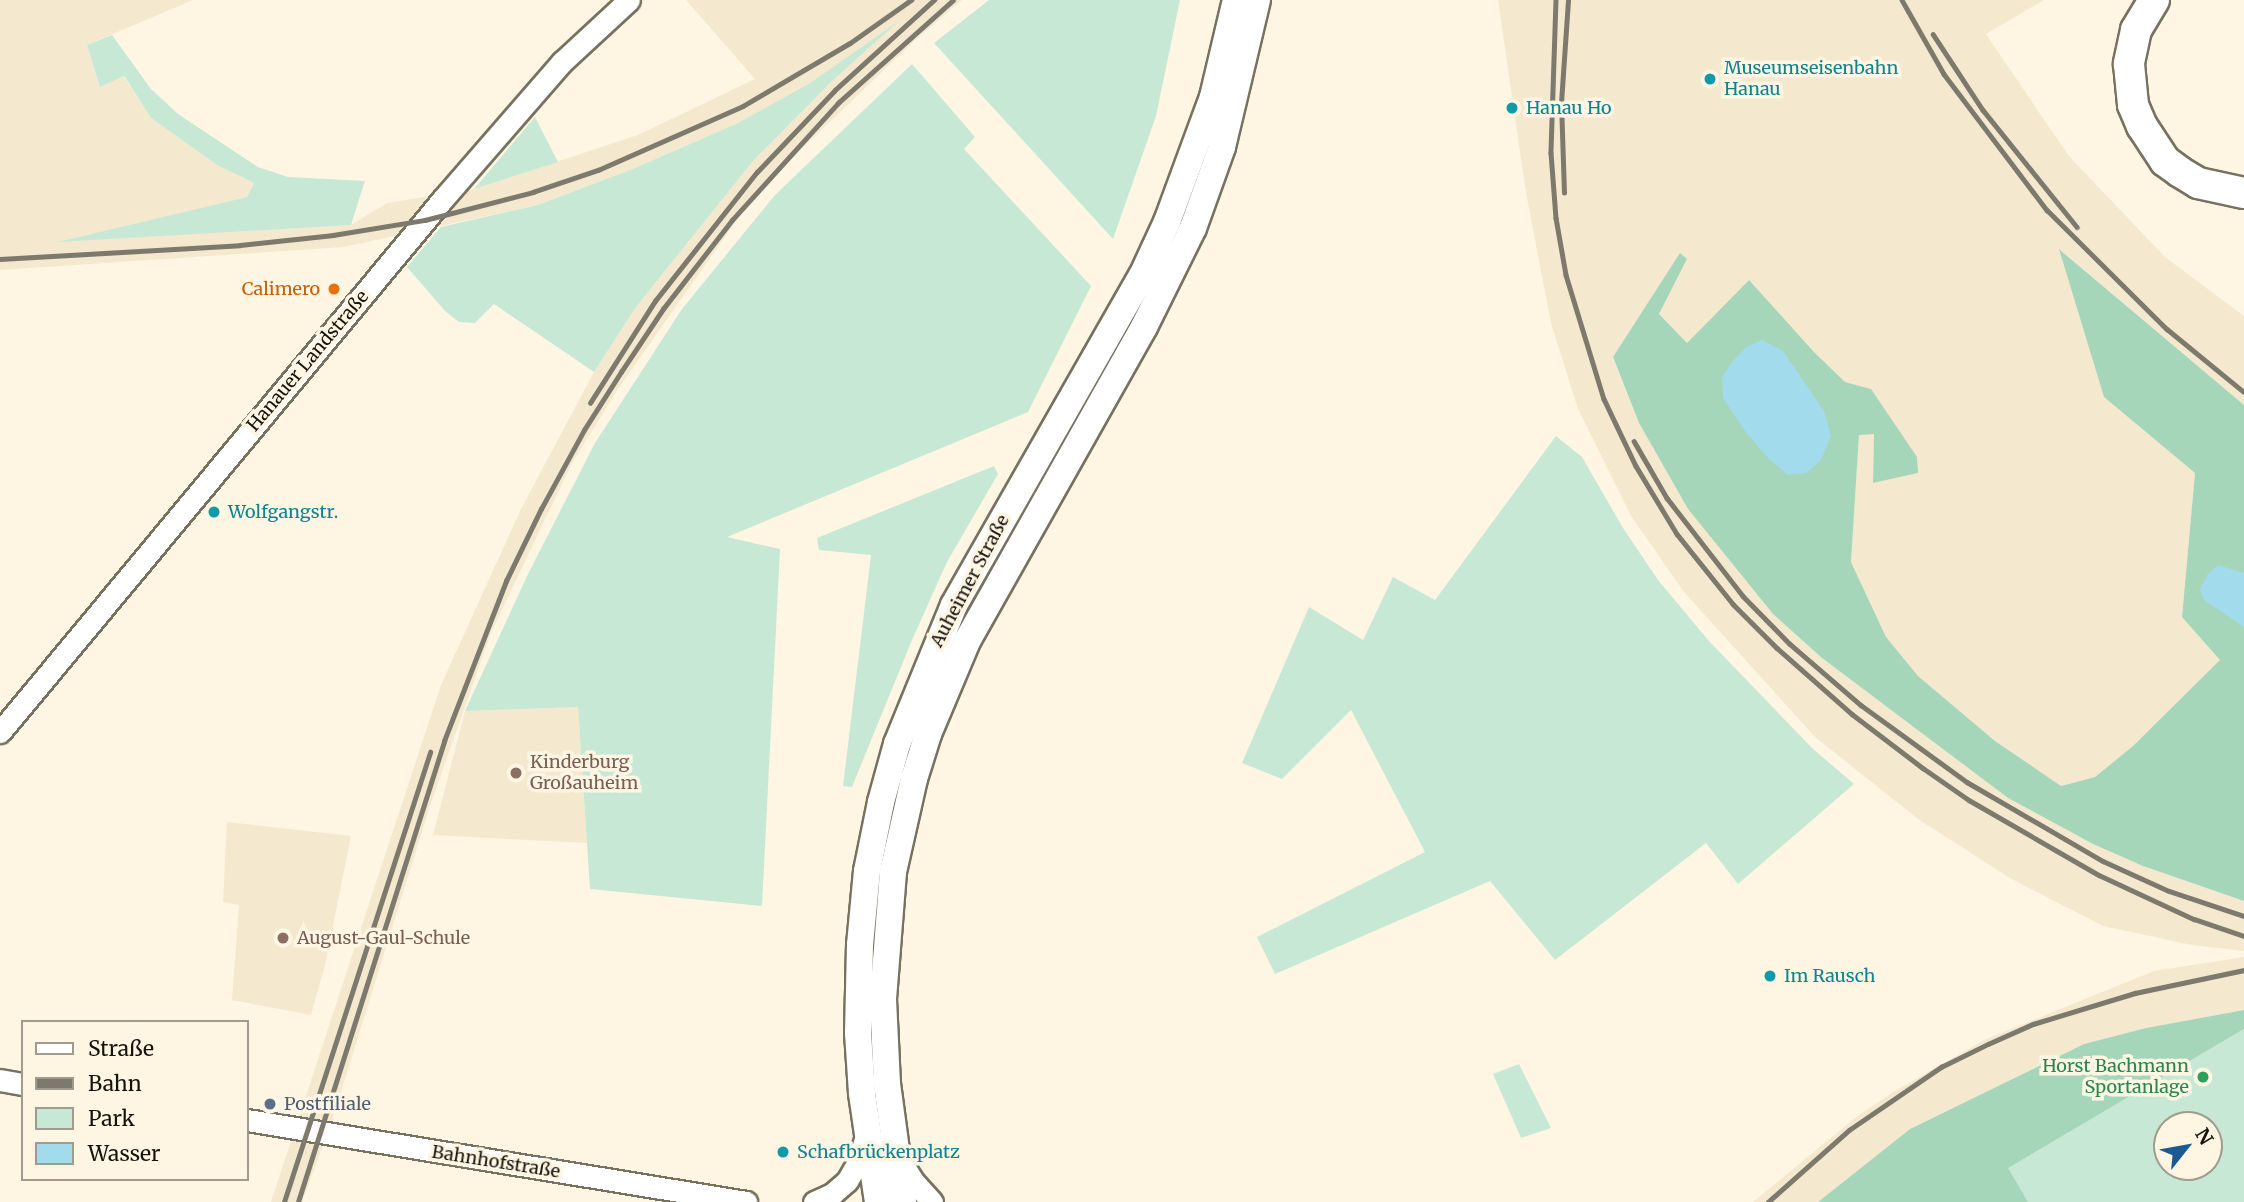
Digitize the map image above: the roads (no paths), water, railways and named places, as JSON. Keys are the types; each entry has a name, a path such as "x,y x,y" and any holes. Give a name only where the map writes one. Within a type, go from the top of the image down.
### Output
{"highway":[{"path":"2154,0 2136,30 2129,64 2131,95 2142,126 2165,161 2180,172 2198,183 2244,193"},
{"path":"2165,0 2151,38 2145,74 2147,92 2160,126 2185,156 2202,167 2222,174 2244,177"}],"main road":[{"name":"Auheimer Straße","path":"903,1202 880,1136 859,1046 860,945 867,871 881,802 897,744 954,605 1091,369 1142,276 1162,233 1209,108 1236,0"},
{"name":"Auheimer Straße","path":"878,1202 887,922 893,872 914,779 928,734 967,641 1169,281 1193,228 1222,147 1257,0"}],"street":[{"name":"Hanauer Landstraße","path":"0,733 442,200 562,62 629,0"},
{"path":"0,1080 21,1084"},
{"name":"Bahnhofstraße","path":"248,1120 746,1202"},
{"path":"814,1202 832,1194 847,1181 880,1136 932,1202"}],"water":[{"path":"1762,340 1783,351 1824,411 1831,436 1821,460 1807,473 1788,475 1770,460 1747,434 1723,398 1722,377 1732,362 1746,347"},
{"path":"2218,565 2244,573 2244,627 2204,600 2200,590 2207,575"}],"railway":[{"path":"0,259 240,245 333,235 425,220 533,192 598,170 743,106 850,43 911,0"},
{"path":"590,403 655,301 757,172 835,90 934,0"},
{"path":"298,1202 444,741 506,581 584,430 663,309 732,220 838,103 953,0"},
{"path":"1556,0 1551,153 1556,218 1566,275 1604,399 1636,466 1677,534 1733,604 1777,648 1852,714 1923,768 1969,800 2099,875 2194,919 2244,936"},
{"path":"1564,193 1561,103 1568,0"},
{"path":"1902,0 1944,74 2047,210 2167,329 2244,392"},
{"path":"1933,34 1983,110 2077,227"},
{"path":"1634,441 1667,498 1743,596 1790,644 1861,705 1967,782 2103,861 2169,891 2244,916"},
{"path":"284,1202 430,752"},
{"path":"1768,1202 1849,1130 1941,1067 1988,1044 2033,1024 2135,993 2244,970"}],"place":[{"name":"Museumseisenbahn Hanau","path":"1710,79"},
{"name":"Hanau Ho","path":"1512,108"},
{"name":"Calimero","path":"334,289"},
{"name":"Wolfgangstr.","path":"214,512"},
{"name":"Kinderburg Großauheim","path":"516,773"},
{"name":"August-Gaul-Schule","path":"283,938"},
{"name":"Im Rausch","path":"1770,976"},
{"name":"Horst Bachmann Sportanlage","path":"2203,1077"},
{"name":"Postfiliale","path":"270,1104"},
{"name":"Schafbrückenplatz","path":"783,1152"}]}
